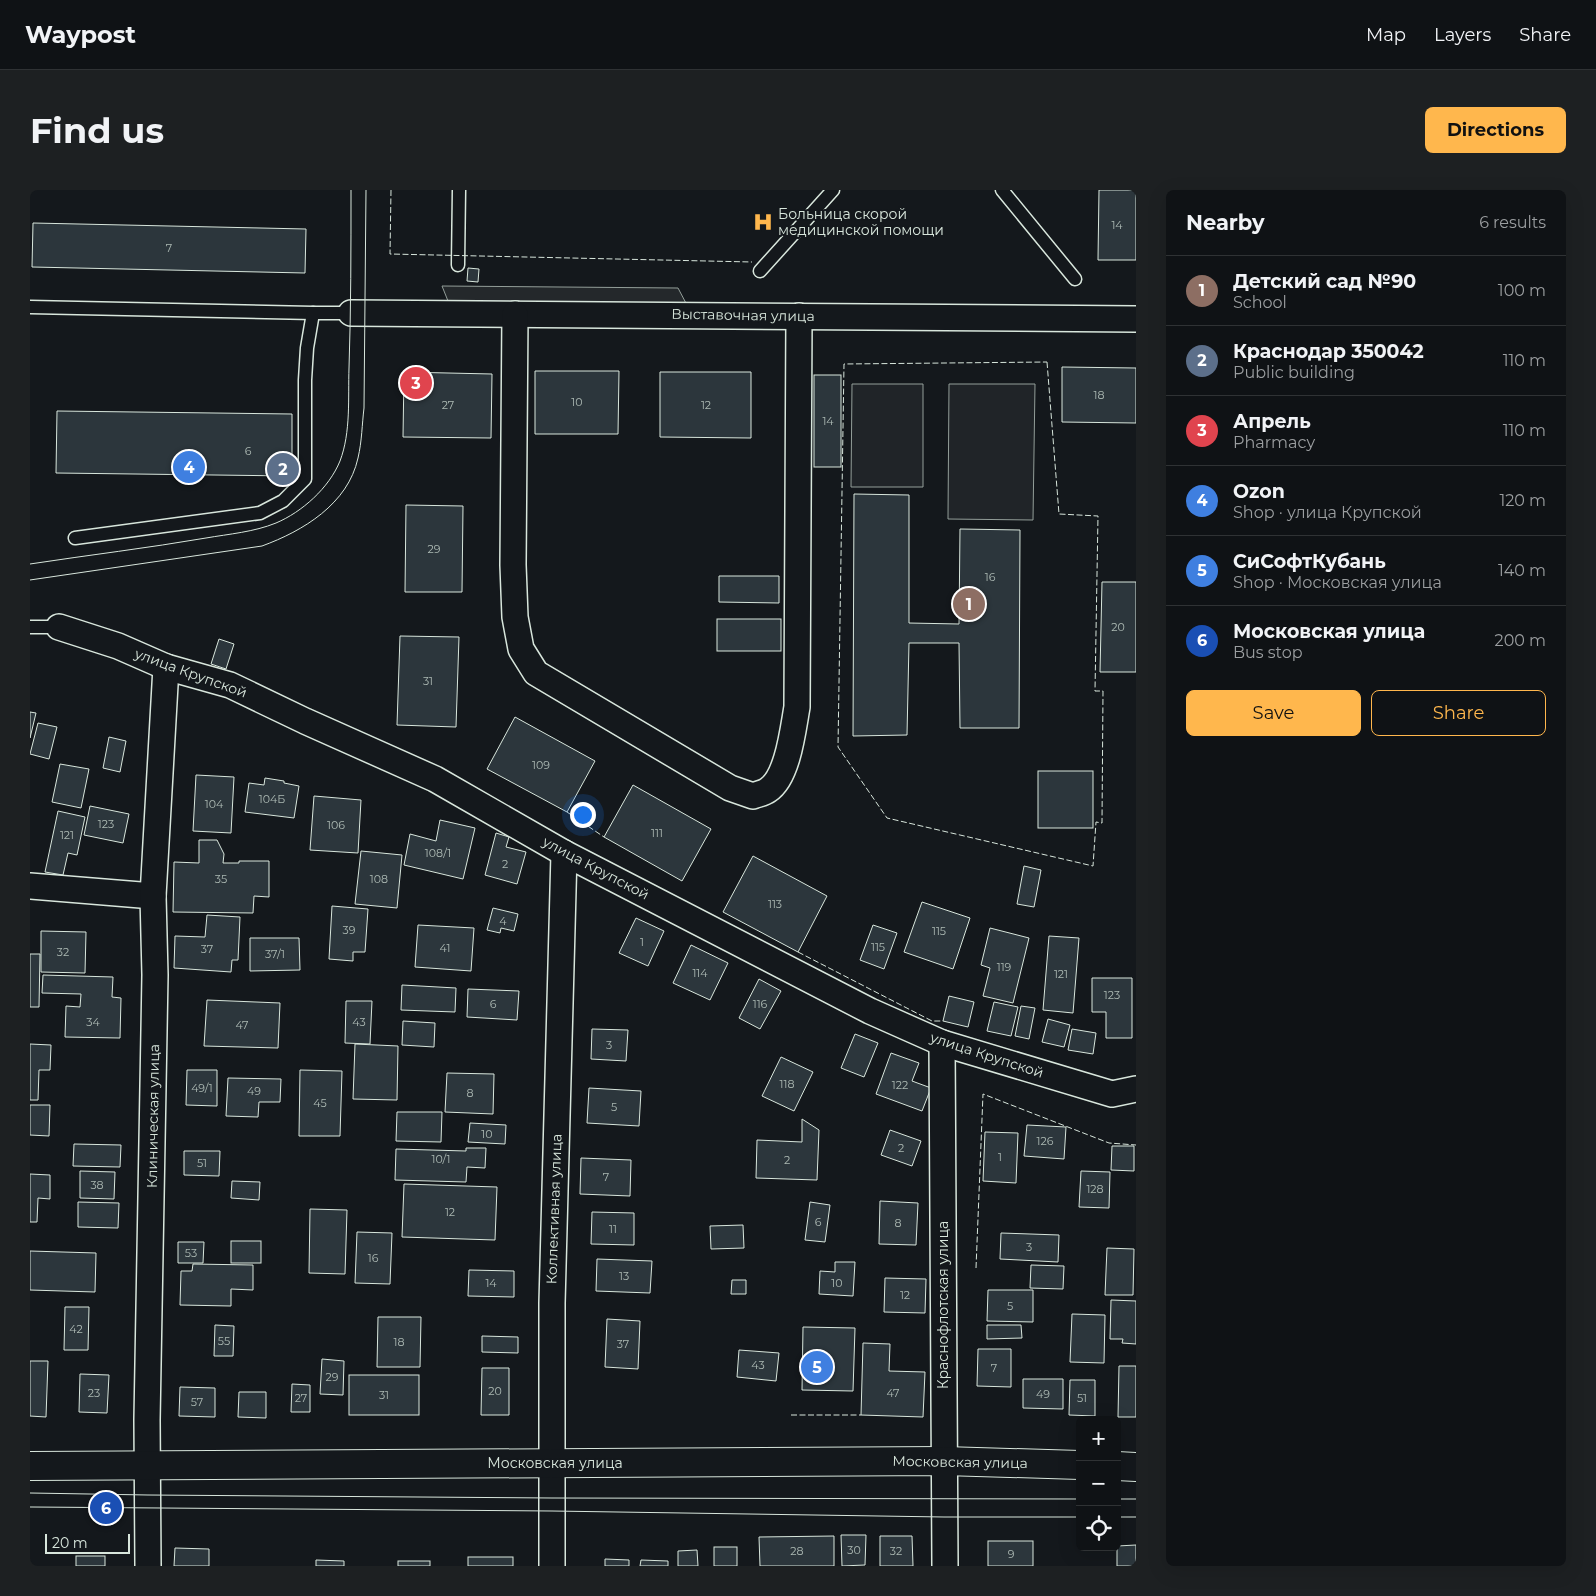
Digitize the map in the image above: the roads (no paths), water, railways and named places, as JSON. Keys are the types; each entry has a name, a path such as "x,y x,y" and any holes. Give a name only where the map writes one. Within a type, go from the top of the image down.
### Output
{"street":[{"name":"Выставочная улица","path":"351,312 1136,319"},
{"path":"515,314 513,564 515,617 521,649 536,673 730,788 753,796 769,790 782,771 791,745 797,707 800,316"},
{"name":"улица Крупской","path":"59,627 118,646 166,667 230,685 435,779 564,853 870,1011 942,1043 1112,1094 1136,1089"},
{"name":"Клиническая улица","path":"148,1566 147,1465 155,975 153,896 166,667"},
{"name":"Коллективная улица","path":"552,1566 552,1302 564,853"},
{"path":"30,886 153,896"},
{"name":"Краснофлотская улица","path":"942,1043 945,1566"},
{"name":"Московская улица","path":"30,1466 944,1461 1076,1465"},
{"path":"1121,1466 1136,1467"}],"lane":[{"path":"458,264 459,190"},
{"path":"760,270 833,190"},
{"path":"1002,190 1076,279"},
{"path":"30,307 313,313 351,312"},
{"path":"75,538 260,513 283,501 304,479 305,380 307,348 313,313"},
{"path":"30,627 59,627"}],"tram line":[{"path":"30,564 259,529 286,518 305,506 322,490 340,461 346,438 349,403 351,190"},
{"path":"30,580 262,546 308,524 334,502 345,489 353,474 361,439 364,408 366,190"},
{"path":"30,1493 552,1498 1076,1499"},
{"path":"1121,1499 1136,1499"},
{"path":"30,1507 1076,1517"},
{"path":"1121,1517 1136,1517"}],"place":[{"name":"Больница скорой медицинской помощи","path":"763,222"},
{"name":"Апрель","path":"416,383"},
{"name":"Ozon","path":"189,467"},
{"name":"Краснодар 350042","path":"283,469"},
{"name":"Детский сад №90","path":"969,604"},
{"name":"СиСофтКубань","path":"817,1367"},
{"name":"Московская улица","path":"106,1508"}]}
